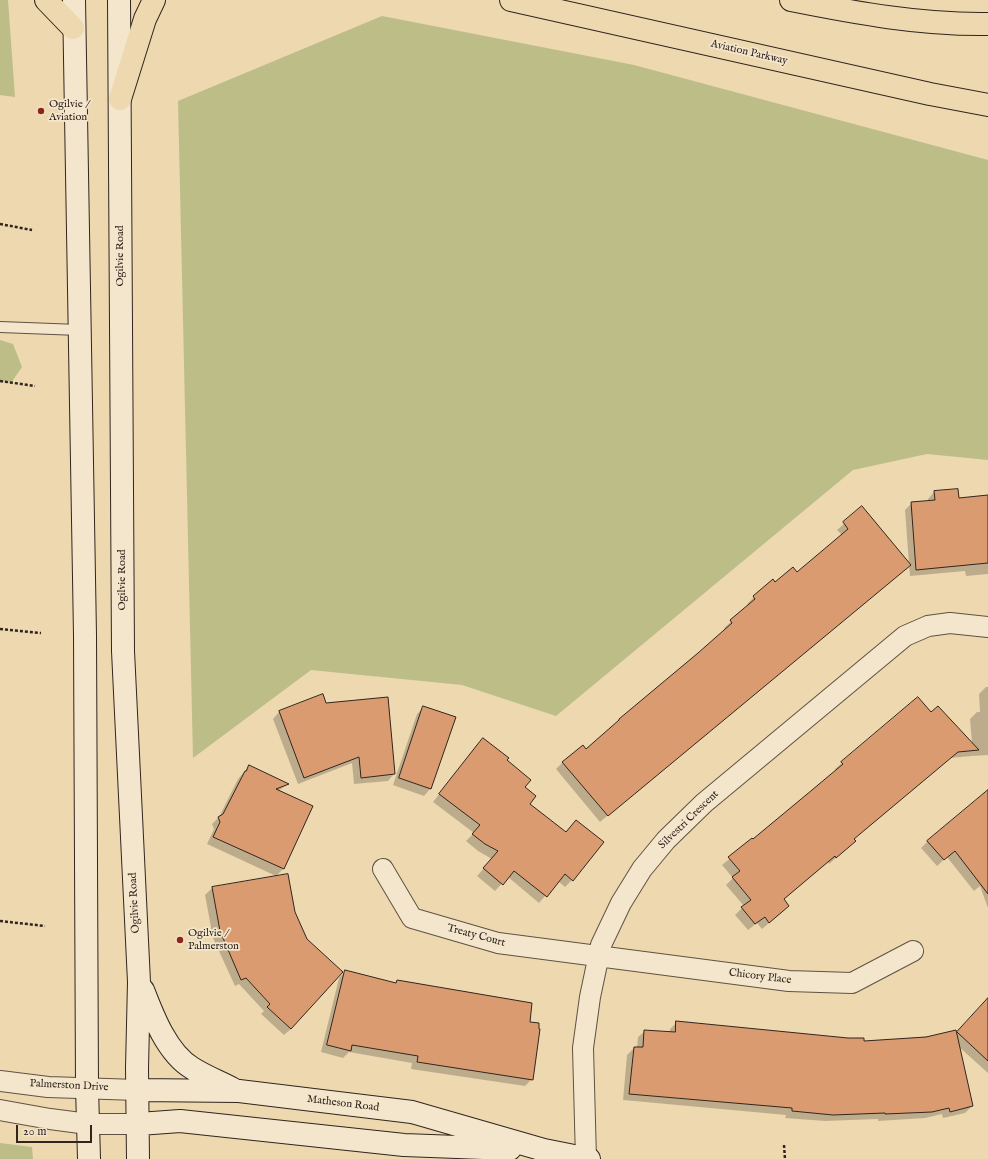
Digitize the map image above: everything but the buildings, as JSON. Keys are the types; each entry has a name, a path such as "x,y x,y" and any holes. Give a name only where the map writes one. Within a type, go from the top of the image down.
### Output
{"main road":[{"path":"46,0 73,28"},
{"path":"74,0 73,28 85,635 87,1087 89,1159"},
{"name":"Ogilvie Road","path":"119,0 123,651 139,982 137,1090 139,1124 138,1159"},
{"path":"120,99 145,19 154,0"},
{"name":"Aviation Parkway","path":"511,0 923,92 988,105"},
{"path":"791,0 889,18 935,22 988,24"},
{"path":"139,982 157,1025 178,1056 191,1068 239,1091"},
{"name":"Matheson Road","path":"137,1090 239,1091 412,1112 544,1150 587,1159"},
{"name":"Matheson Road","path":"139,1124 180,1121 404,1145 544,1150"}],"street":[{"name":"Silvestri Crescent","path":"587,1159 583,1048 590,997 602,945 621,903 642,869 666,840 704,803 905,636 928,626 950,624 988,627"},
{"name":"Treaty Court","path":"383,869 412,918 498,943 599,956"},
{"name":"Chicory Place","path":"599,956 789,981 852,983 913,951"},
{"name":"Palmerston Drive","path":"0,1081 48,1087 87,1087 137,1090"},
{"path":"0,1110 88,1124 139,1124"}],"lane":[{"path":"0,327 79,330"}],"path":[{"path":"0,224 32,230"},
{"path":"0,381 35,386"},
{"path":"0,629 41,633"},
{"path":"0,921 45,926"},
{"path":"784,1145 784,1159"}],"green space":[{"path":"0,0 8,0 15,97 0,95"},
{"path":"382,16 634,65 988,160 988,460 927,454 853,470 556,716 462,685 311,670 193,758 178,101"},
{"path":"0,340 13,344 22,367 11,383 0,381"},
{"path":"0,1143 32,1147 33,1159 0,1159"}],"place":[{"name":"Ogilvie / Aviation","path":"41,111"},
{"name":"Ogilvie / Palmerston","path":"180,940"}]}
